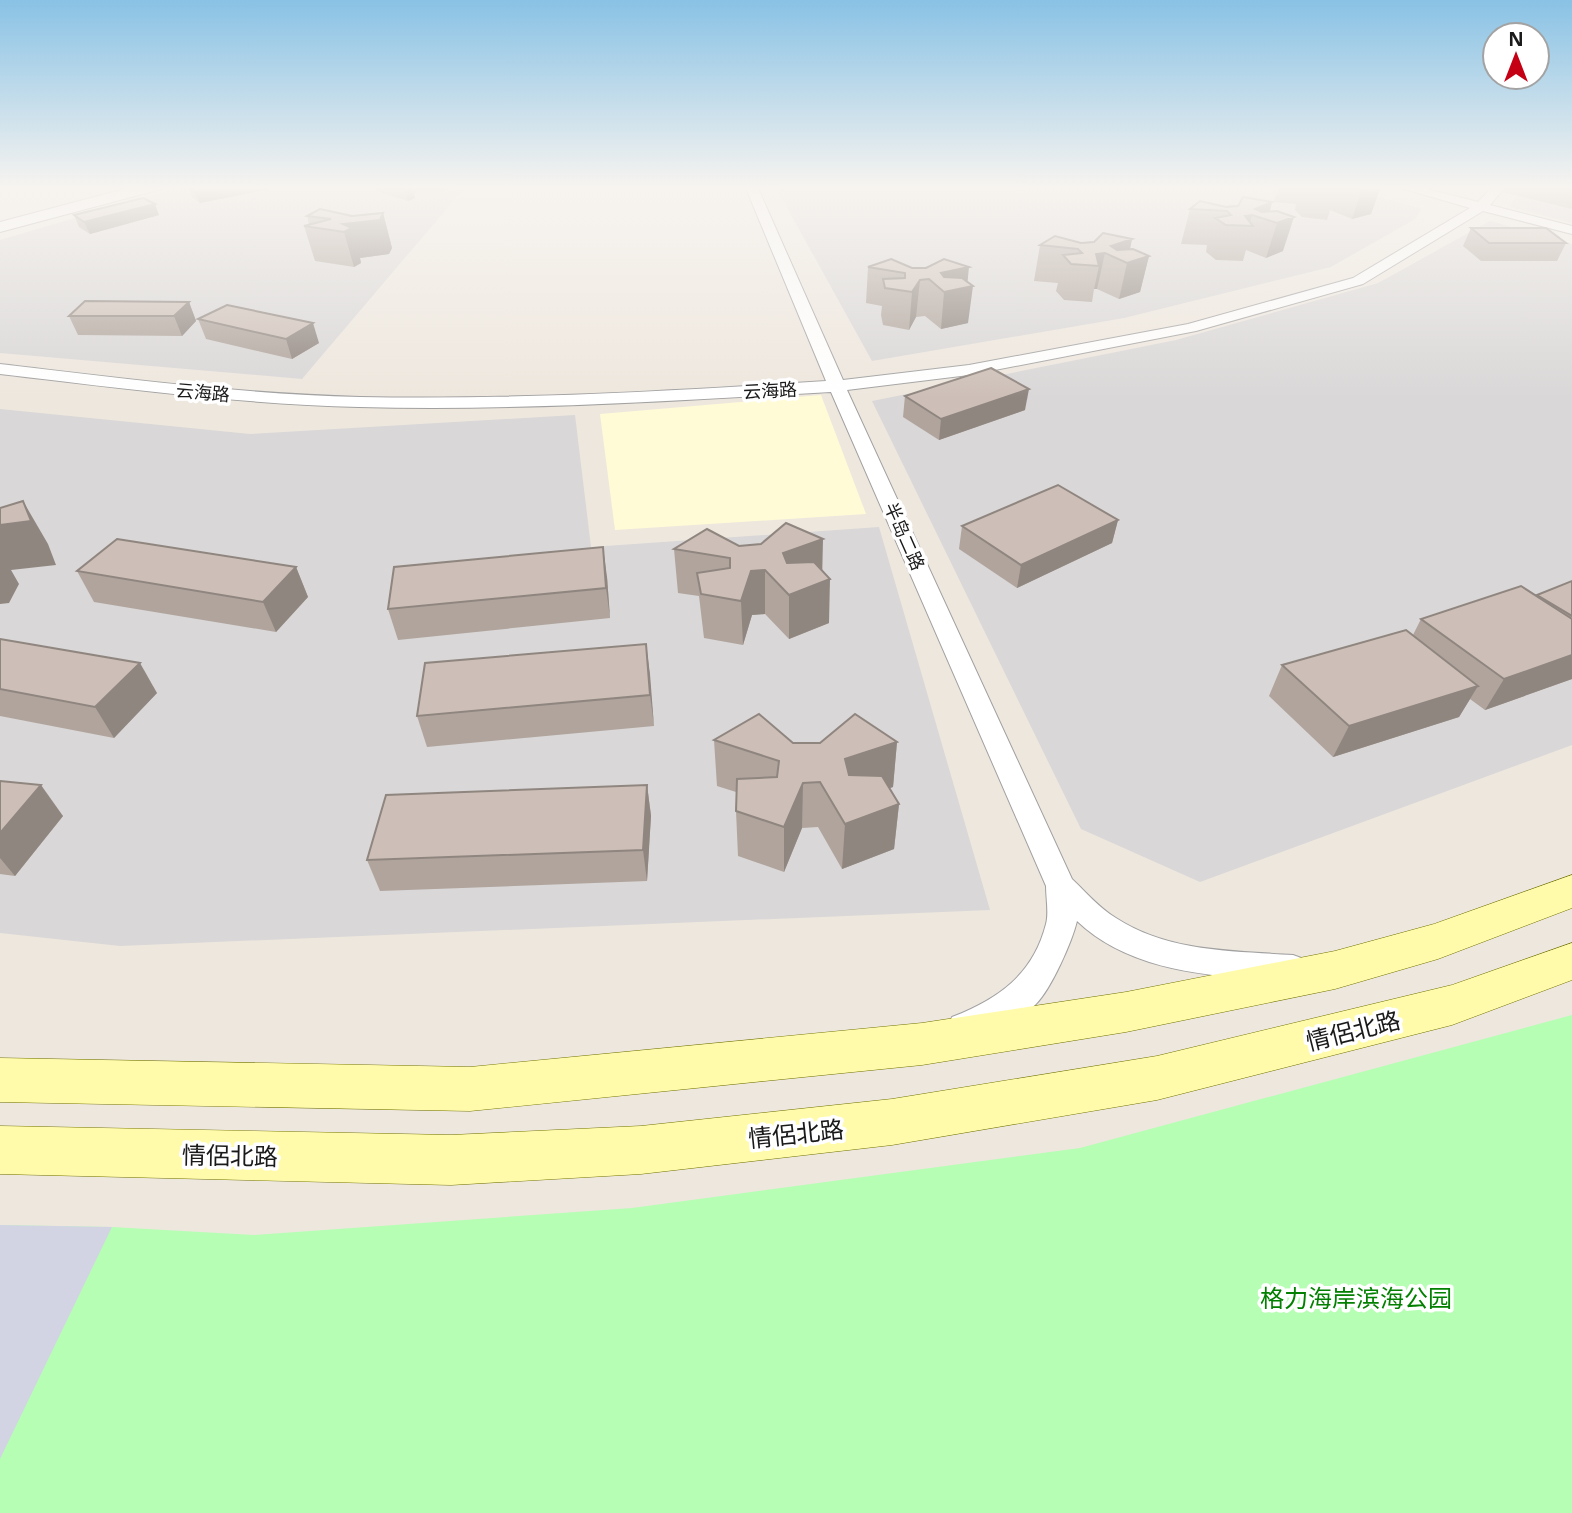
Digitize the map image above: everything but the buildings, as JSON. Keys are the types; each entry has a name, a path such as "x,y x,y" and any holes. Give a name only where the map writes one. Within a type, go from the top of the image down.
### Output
{"main road":[{"path":"0,1080 470,1089 922,1044 1126,1012 1335,970 1438,942 1572,891"},
{"name":"情侶北路","path":"0,1150 452,1160 640,1150 892,1122 1157,1078 1452,1005 1572,961"}],"street":[{"name":"半岛二路","path":"781,257 1061,886"},
{"name":"云海路","path":"0,369 212,394 359,402 593,401 837,386 969,370 1216,321 1358,281 1399,257"},
{"path":"1061,886 1103,926 1140,946 1176,957 1225,964 1335,970"},
{"path":"922,1044 984,1019 1025,994 1047,959 1062,923 1061,886"}],"shaded area":[{"path":"0,257 406,257 302,379 0,353"},
{"path":"814,257 1349,257 1331,267 1124,318 872,361"},
{"path":"1426,257 1572,257 1572,745 1200,882 1081,829 872,401 1176,340 1378,283"},
{"path":"821,395 866,514 615,530 600,414"},
{"path":"0,409 250,434 575,415 591,547 879,527 990,910 120,946 0,933"},
{"path":"0,1225 112,1227 0,1459"}],"green space":[{"name":"格力海岸滨海公园","path":"1572,1015 1572,1513 0,1513 0,1225 112,1227 254,1235 632,1208 1080,1148"}]}
